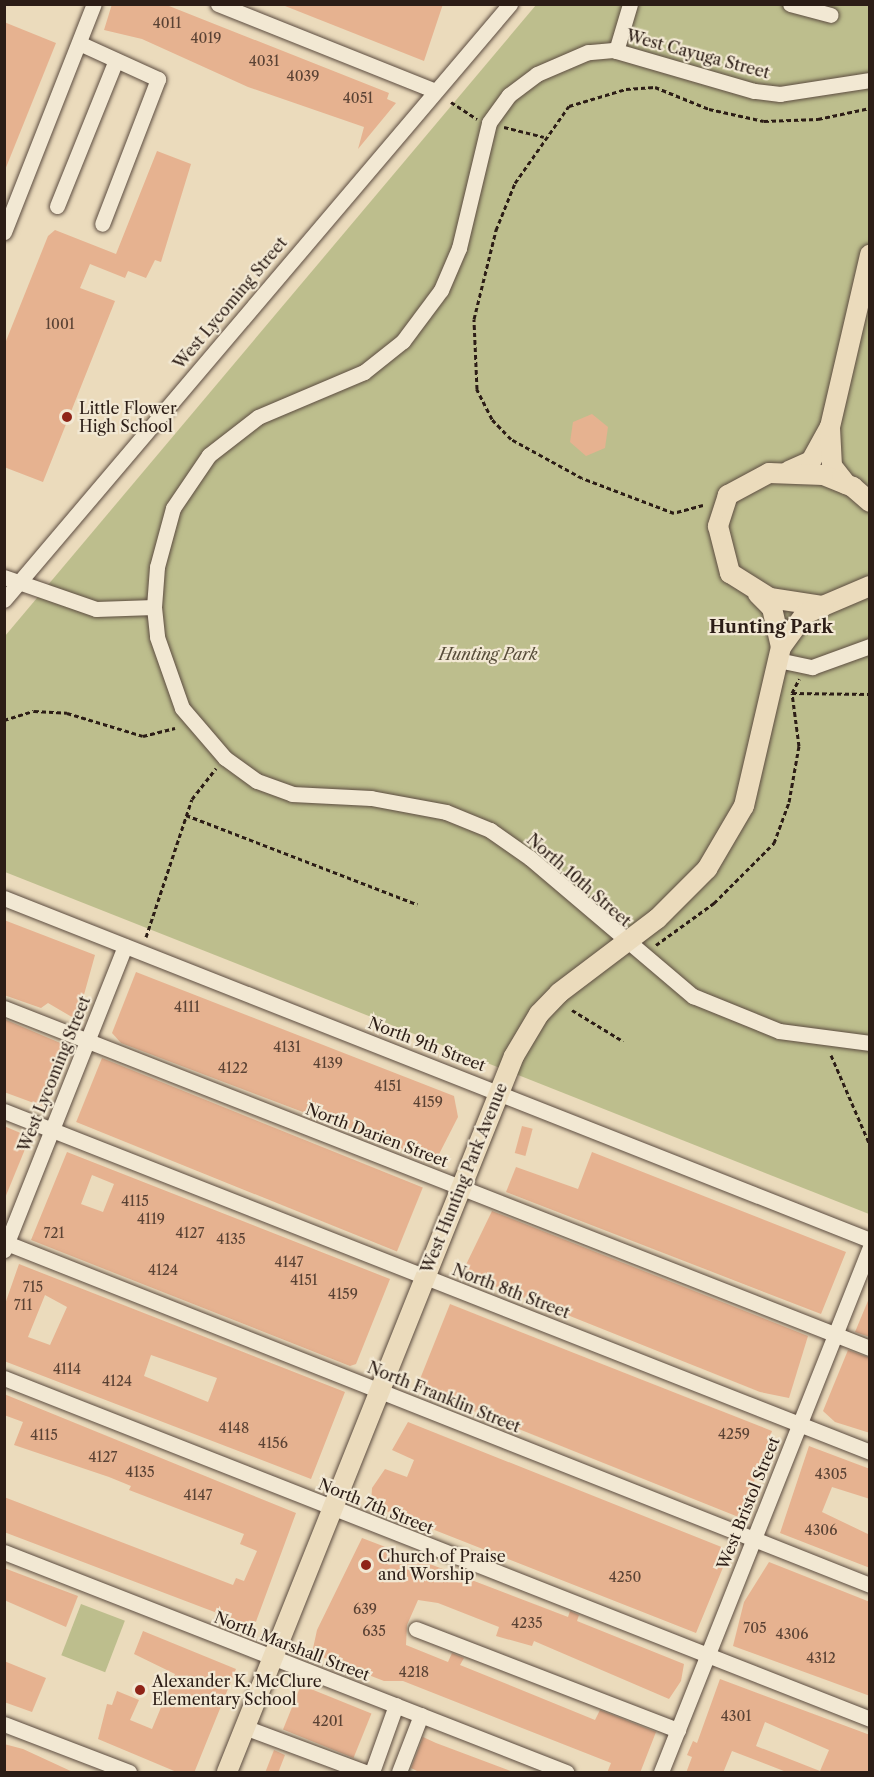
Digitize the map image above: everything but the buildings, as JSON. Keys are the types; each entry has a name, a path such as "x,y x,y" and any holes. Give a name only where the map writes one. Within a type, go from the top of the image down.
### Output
{"main road":[{"name":"West Hunting Park Avenue","path":"870,255 830,427 832,466 846,484 870,501"},
{"name":"West Hunting Park Avenue","path":"227,1773 498,1090 539,1014 682,897 740,814 779,653 775,614 756,592 730,573 725,560 720,508 740,486 788,471 811,460 830,427"},
{"name":"West Hunting Park Avenue","path":"788,471 846,484"},
{"name":"West Hunting Park Avenue","path":"779,653 805,614 857,596 870,586"},
{"name":"West Hunting Park Avenue","path":"756,592 823,606"}],"street":[{"path":"4,232 94,4"},
{"path":"219,4 433,90"},
{"name":"West Lycoming Street","path":"486,31 498,4"},
{"name":"West Lycoming Street","path":"4,600 12,580 433,90 510,4"},
{"path":"616,51 630,4"},
{"path":"790,4 831,15"},
{"path":"79,43 158,79 102,224"},
{"name":"West Cayuga Street","path":"154,607 157,567 173,508 209,455 258,417 364,372 403,341 441,290 454,258 479,151 489,123 509,95 566,60 616,51 754,91 780,94 870,80"},
{"path":"57,206 116,60"},
{"path":"12,580 96,609 154,607"},
{"name":"North 10th Street","path":"154,607 157,637 182,708 225,758 257,781 292,794 410,802 490,830 530,858 625,943 693,996 740,1019 779,1031 870,1043"},
{"path":"779,653 812,667 870,646"},
{"name":"North 9th Street","path":"4,898 498,1090 870,1240"},
{"name":"West Lycoming Street","path":"5,1245 124,946"},
{"name":"North Darien Street","path":"4,1008 870,1348"},
{"name":"North 8th Street","path":"4,1111 870,1452"},
{"name":"North Franklin Street","path":"5,1245 379,1390 870,1585"},
{"name":"West Bristol Street","path":"661,1773 870,1247"},
{"name":"North 7th Street","path":"4,1378 870,1719"},
{"name":"North Marshall Street","path":"4,1552 566,1773"},
{"path":"416,1629 678,1730"},
{"path":"372,1773 396,1705"},
{"path":"399,1773 421,1715"},
{"path":"4,1724 129,1773"},
{"path":"244,1727 366,1773"}],"path":[{"path":"703,505 674,513 582,478 511,439 492,419 477,389 474,319 486,268 515,183 544,137 569,106 636,88 655,87 710,109 764,121 818,119 870,108"},
{"path":"451,102 481,121"},
{"path":"504,127 544,137"},
{"path":"652,948 714,903 774,843 789,802 799,746 792,693 801,675"},
{"path":"792,693 870,694"},
{"path":"4,720 34,711 68,713 143,736 175,728"},
{"path":"146,938 186,815 217,767"},
{"path":"186,815 417,904"},
{"path":"572,1010 623,1041"},
{"path":"831,1055 870,1145"}],"green space":[{"name":"Hunting Park","path":"536,5 869,5 869,1214 5,872 5,636"},
{"path":"81,1604 125,1621 105,1672 61,1655"}],"place":[{"name":"Little Flower High School","path":"67,417"},
{"name":"Church of Praise and Worship","path":"366,1565"},
{"name":"Alexander K. McClure Elementary School","path":"140,1690"}],"district":[{"name":"Hunting Park","path":"771,627"}]}
